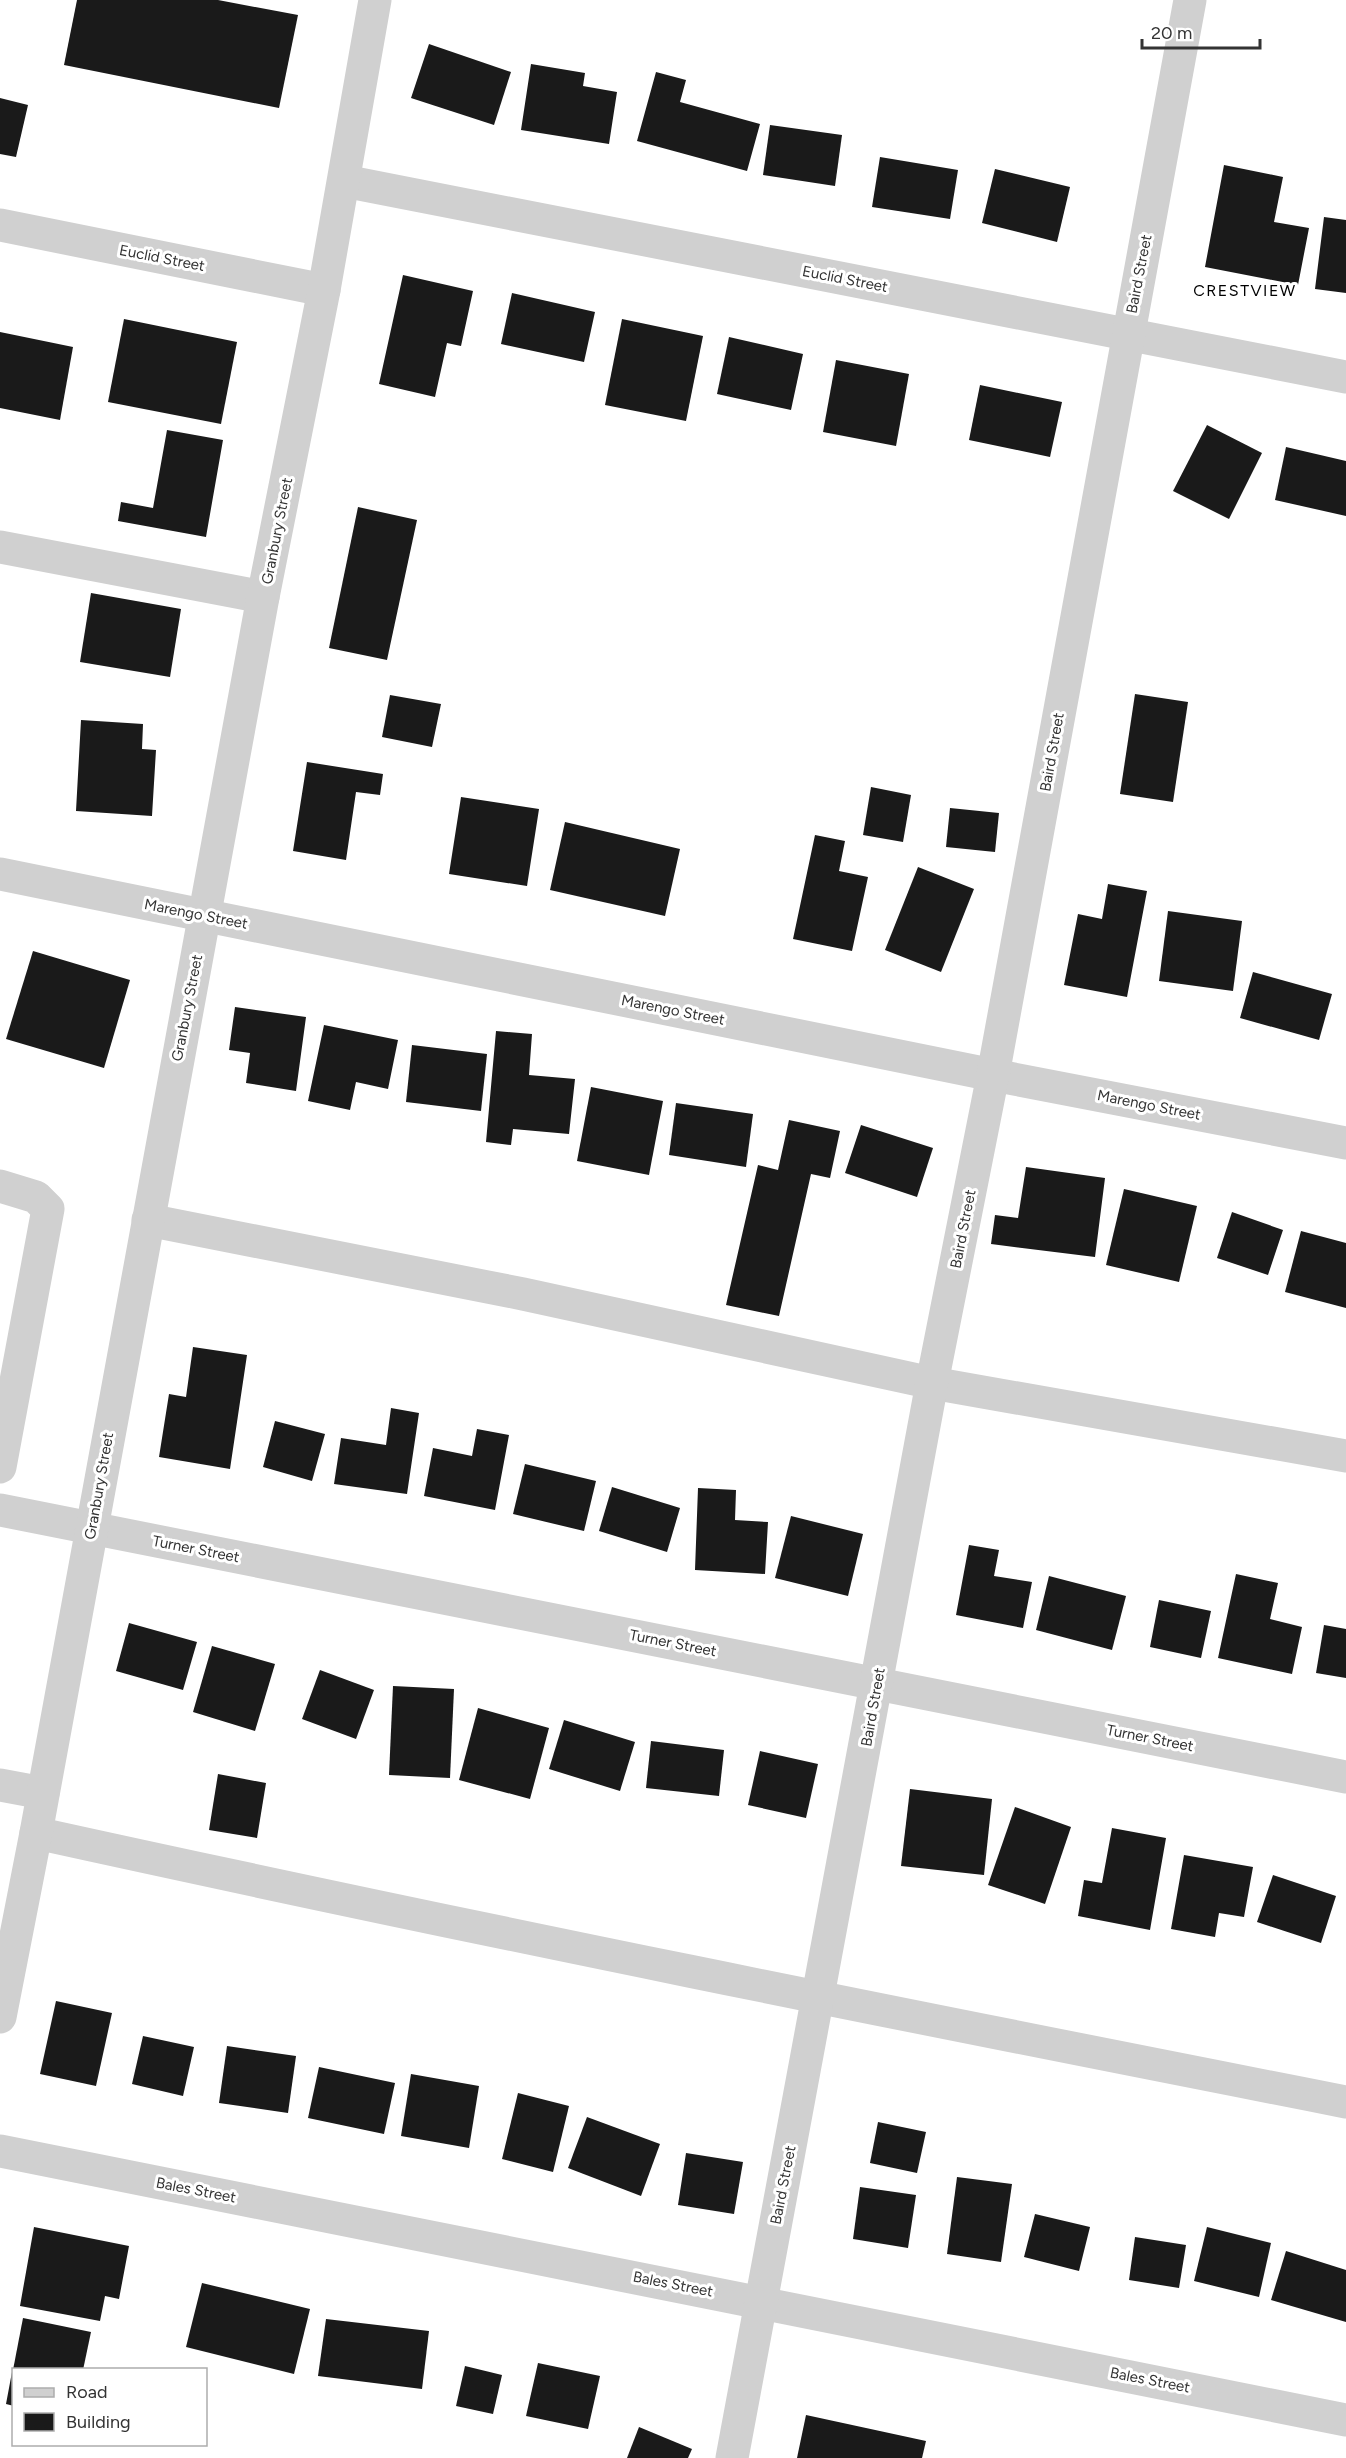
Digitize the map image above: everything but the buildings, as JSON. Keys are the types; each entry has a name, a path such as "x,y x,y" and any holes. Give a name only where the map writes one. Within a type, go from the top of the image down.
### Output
{"street":[{"name":"Granbury Street","path":"2,2000 36,1833 264,597 324,290 375,0"},
{"name":"Baird Street","path":"732,2458 932,1383 993,1075 1190,0"},
{"name":"Euclid Street","path":"344,181 1346,377"},
{"name":"Euclid Street","path":"0,225 324,290"},
{"path":"0,547 264,597"},
{"name":"Marengo Street","path":"0,874 993,1075 1346,1143"},
{"path":"0,1186 36,1197 48,1209 0,1467"},
{"path":"148,1220 534,1296 932,1383 1346,1456"},
{"name":"Turner Street","path":"0,1510 1346,1777"},
{"path":"0,1785 43,1793"},
{"path":"36,1833 340,1900 819,1999 1346,2102"},
{"name":"Bales Street","path":"0,2151 761,2301 1346,2420"}],"district":[{"name":"CRESTVIEW","path":"1245,290"}]}
